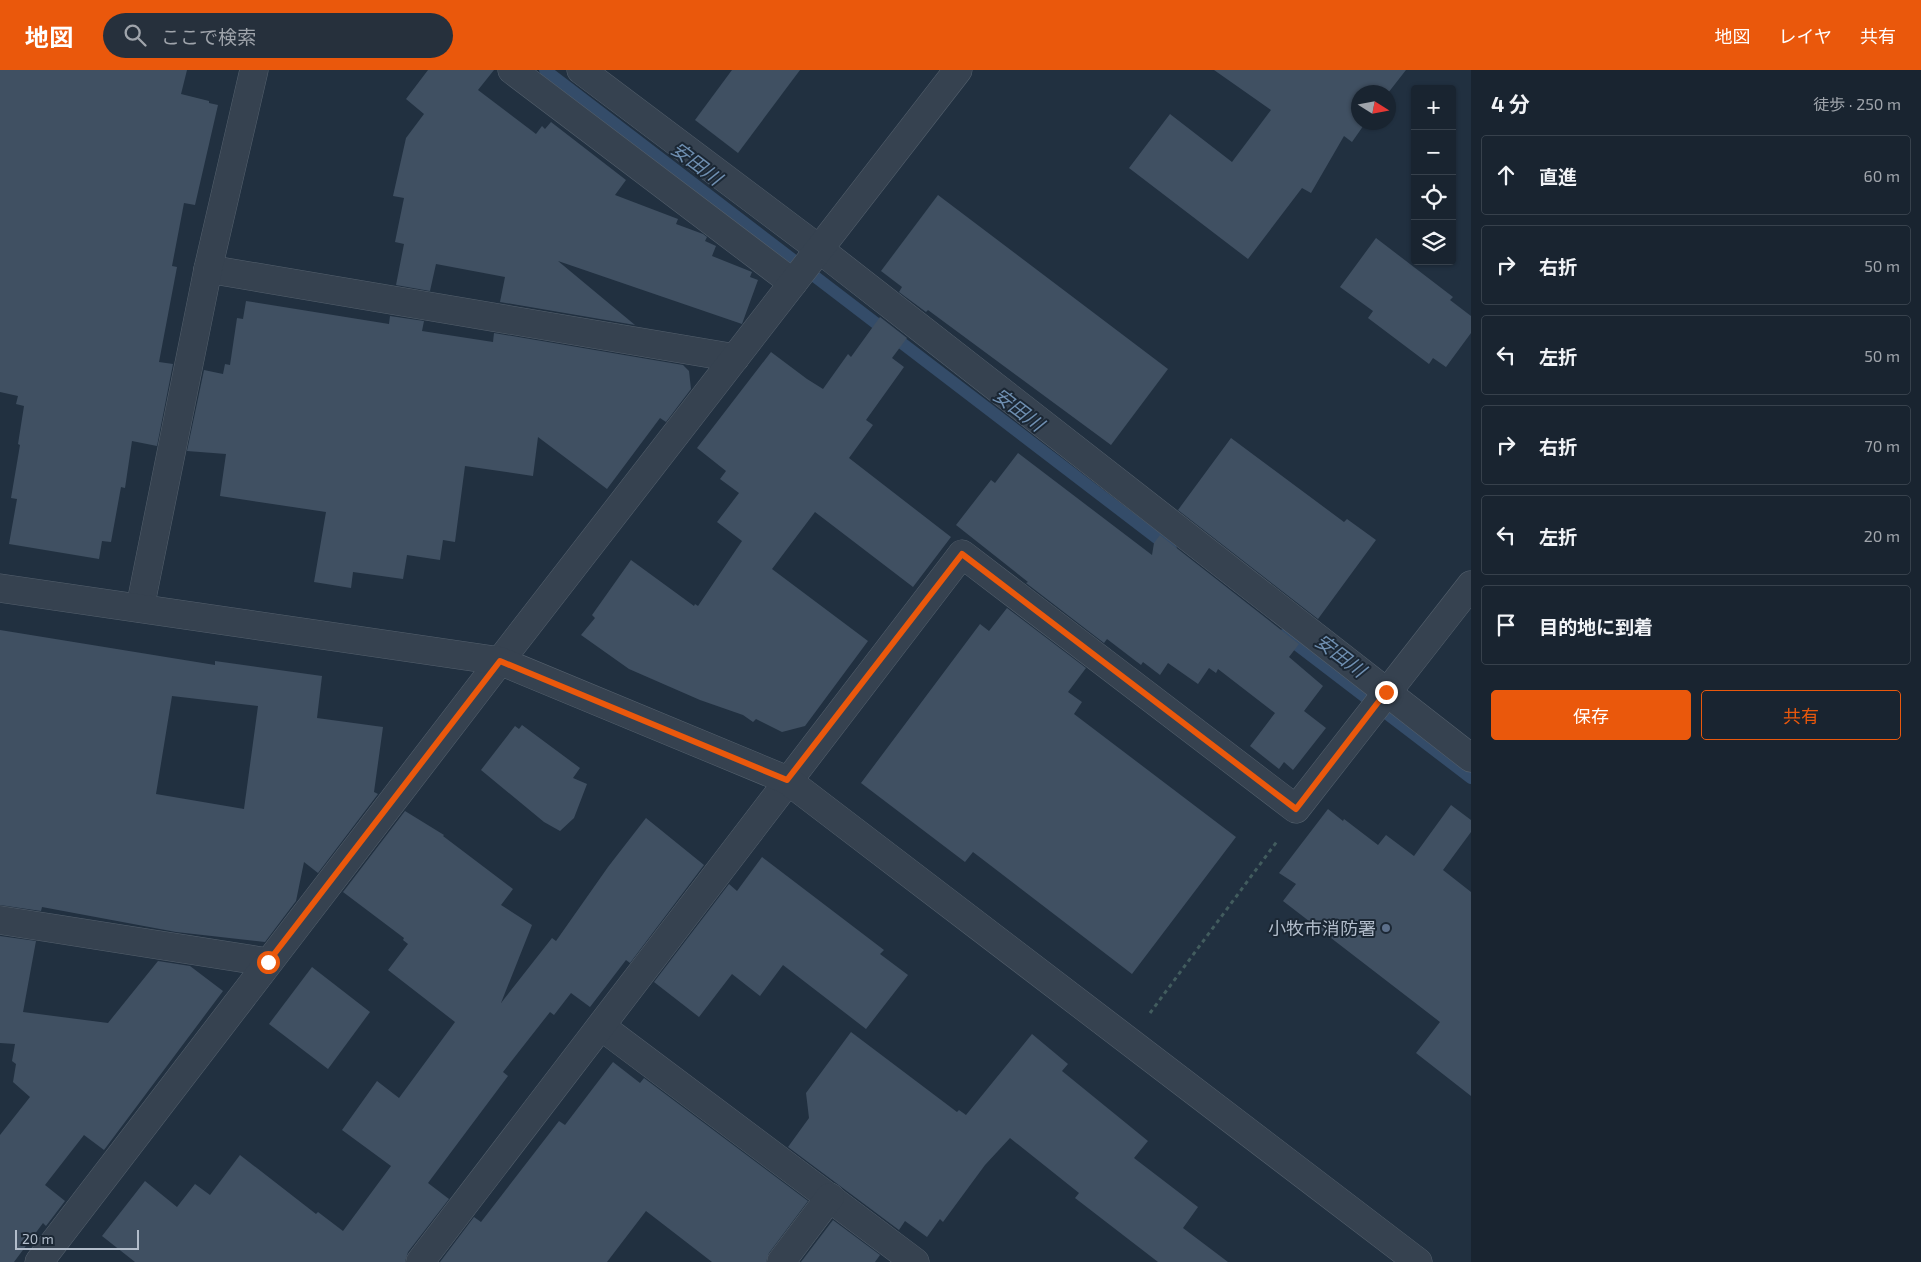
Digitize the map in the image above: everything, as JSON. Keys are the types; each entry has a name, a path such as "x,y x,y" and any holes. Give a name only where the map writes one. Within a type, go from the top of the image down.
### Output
{"street":[{"path":"140,608 208,269 254,70"},
{"path":"512,70 793,283"},
{"path":"555,103 581,70 819,249 1471,758"},
{"path":"39,1262 500,661 958,70"},
{"path":"598,136 623,102"},
{"path":"641,169 668,135"},
{"path":"208,269 735,358"},
{"path":"420,1262 602,1028 787,780 962,554 1296,809 1471,585"},
{"path":"0,588 500,661 787,780 1418,1262"},
{"path":"0,920 268,962"},
{"path":"602,1028 915,1262"},
{"path":"781,1262 830,1197"}],"path":[{"path":"1128,1042 1286,830 1296,809"}],"building":[{"path":"0,70 187,70 181,94 218,105 195,205 184,203 172,266 177,267 159,362 173,364 157,446 132,441 125,488 121,487 111,542 102,541 99,559 9,544 17,499 11,498 24,406 16,404 18,396 0,392"},
{"path":"428,70 494,70 478,90 536,134 542,126 545,129 551,122 626,180 615,195 678,219 676,224 703,234 707,237 705,241 716,246 712,256 752,272 750,277 758,280 742,324 558,261 635,325 500,302 505,277 436,264 430,291 396,285 404,244 395,242 404,198 393,196 406,138 424,114 406,99"},
{"path":"732,70 800,70 738,153 695,120"},
{"path":"1214,70 1406,70 1394,85 1351,85 1351,130 1360,130 1352,142 1344,136 1311,193 1302,188 1248,259 1129,168 1170,114 1232,162 1271,110"},
{"path":"938,195 1168,369 1111,445 928,310 926,312 899,292 902,287 881,271"},
{"path":"1376,238 1453,297 1450,300 1471,316 1471,333 1446,367 1433,358 1429,364 1368,318 1373,311 1340,287"},
{"path":"246,301 389,324 390,316 424,321 422,331 493,342 494,333 683,365 689,371 691,389 666,422 660,418 607,489 538,437 533,476 465,466 455,542 443,540 440,560 407,555 403,579 353,572 351,588 314,582 326,512 220,496 226,454 187,451 204,370 223,374 225,364 230,365 237,318 243,319"},
{"path":"880,317 907,338 892,358 904,367 866,420 873,425 849,458 951,537 913,587 815,512 772,569 868,641 805,726 782,732 756,719 753,722 743,715 700,700 629,669 581,635 595,618 592,615 631,560 694,606 695,604 698,606 742,541 717,522 739,493 720,479 726,471 697,448 771,352 823,389 848,354 851,357"},
{"path":"1231,438 1344,522 1347,519 1376,540 1318,619 1178,510"},
{"path":"1018,453 1152,555 1154,543 1160,535 1299,644 1289,657 1323,686 1304,711 1326,728 1293,770 1284,762 1279,769 1250,746 1275,713 1218,669 1216,673 1209,668 1198,684 1168,663 1160,675 1143,662 1141,665 1107,639 1104,643 1026,583 1028,582 956,525 991,480 995,483"},
{"path":"1007,608 1086,668 1068,692 1082,702 1074,714 1236,837 1132,974 973,852 965,862 861,783 980,624 989,631"},
{"path":"0,630 215,665 215,661 322,676 317,718 383,727 374,792 378,794 318,873 304,862 296,901 265,942 176,932 42,907 41,911 0,905","holes":["172,696 258,706 244,809 156,794"]},
{"path":"522,725 580,768 573,778 587,784 574,818 560,831 544,822 481,770 515,726 519,729"},
{"path":"1451,805 1471,820 1471,832 1443,870 1471,892 1471,1096 1416,1053 1440,1022 1283,901 1296,884 1279,873 1328,809 1378,845 1386,835 1414,856"},
{"path":"405,811 444,835 513,889 501,905 532,925 501,1003 552,938 556,941 608,867 646,818 704,865 630,963 626,960 590,1007 571,993 554,1015 550,1012 503,1072 508,1076 428,1183 449,1199 408,1252 405,1262 135,1262 102,1236 145,1181 177,1207 195,1184 210,1195 240,1155 316,1214 318,1212 343,1231 391,1166 342,1130 377,1081 399,1098 455,1022 388,970 408,944 403,940 404,938 343,892"},
{"path":"762,857 884,950 880,954 908,975 866,1029 783,965 760,996 732,974 699,1017 654,982 729,884 737,891"},
{"path":"0,936 36,941 23,1012 108,1023 158,961 190,966 223,991 104,1150 84,1135 45,1185 65,1201 46,1226 43,1223 14,1262 0,1262 0,1135 30,1097 13,1082 16,1064 12,1061 15,1044 0,1043"},
{"path":"312,967 370,1012 328,1069 269,1024"},
{"path":"851,1032 957,1112 959,1110 966,1115 1032,1034 1068,1064 1062,1071 1148,1141 1134,1158 1198,1207 1183,1228 1228,1262 1158,1262 1075,1198 1079,1193 1010,1138 985,1165 943,1222 940,1219 927,1237 905,1221 899,1230 788,1147 809,1118 806,1093"},
{"path":"613,1062 640,1083 644,1078 808,1201 769,1253 766,1262 712,1262 646,1211 607,1262 440,1262 474,1217 481,1222 559,1121 565,1125"},
{"path":"833,1220 880,1255 875,1262 801,1262"}],"waterway":[{"name":"安田川","path":"545,70 1171,549"},
{"name":"安田川","path":"1284,635 1471,778"}],"place":[{"name":"小牧市消防署","path":"1386,928"}],"route":[{"path":"268,962 500,661 787,780 962,554 1296,809 1386,692"}]}
